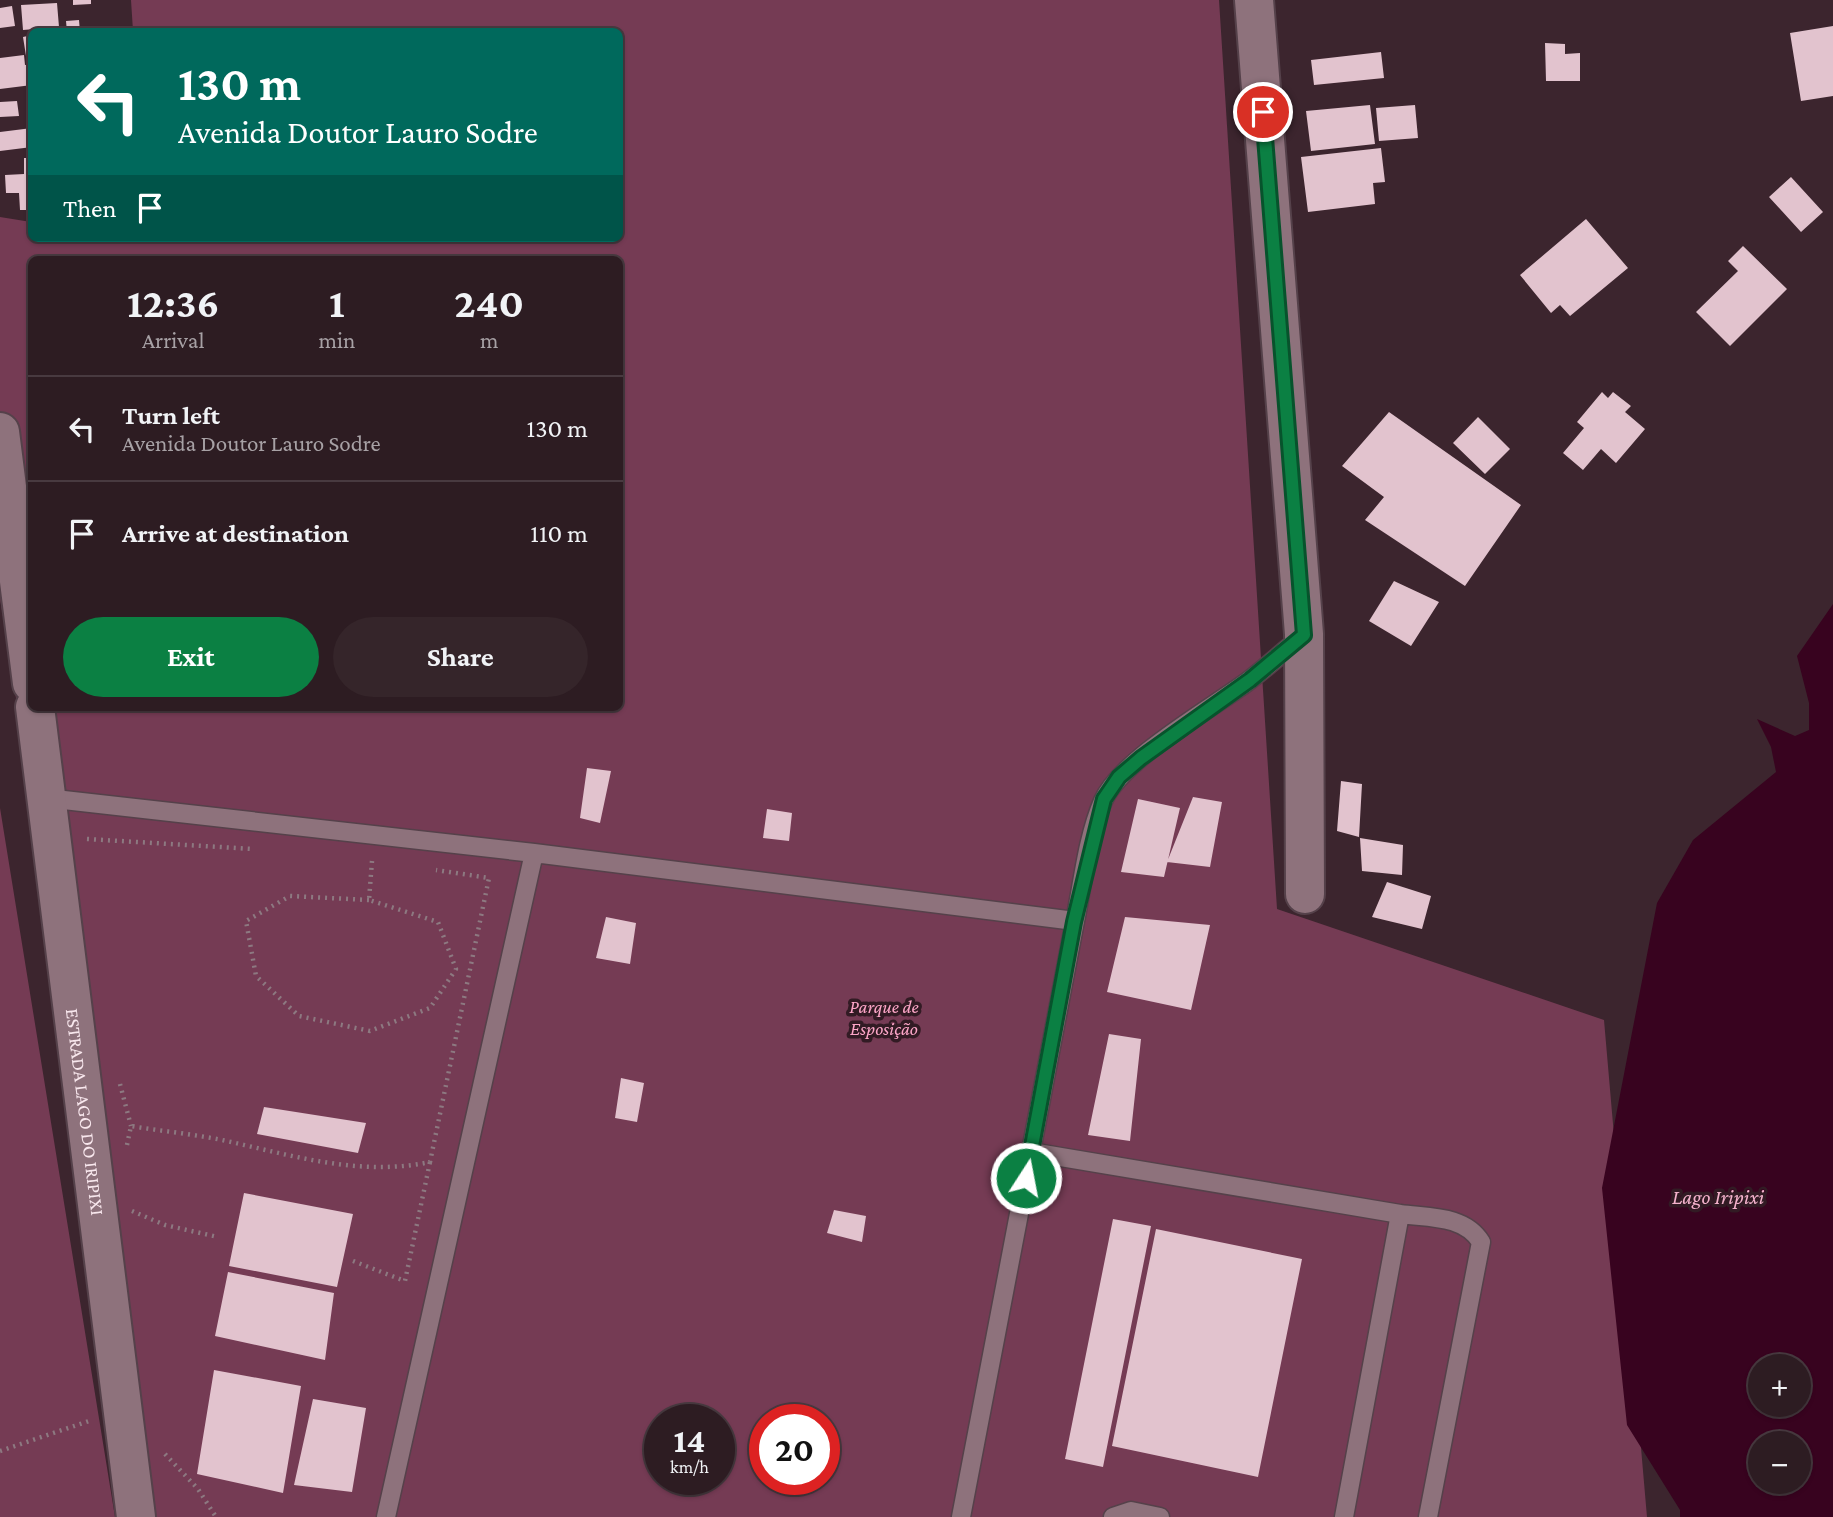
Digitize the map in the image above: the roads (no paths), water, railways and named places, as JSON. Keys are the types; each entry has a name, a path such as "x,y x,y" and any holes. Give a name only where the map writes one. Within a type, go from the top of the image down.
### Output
{"street":[{"path":"1254,0 1304,635 1305,894"},
{"path":"0,432 28,652"},
{"name":"ESTRADA LAGO DO IRIPIXI","path":"35,711 136,1517"}],"lane":[{"path":"961,1517 1074,922 1094,827 1104,799 1119,777 1250,680 1304,635"},
{"path":"46,798 534,853 1074,922"},
{"path":"386,1517 534,853"},
{"path":"1031,1152 1448,1220 1469,1227 1480,1242 1427,1517"},
{"path":"1344,1517 1401,1214"},
{"path":"1113,1517 1131,1511 1160,1517"}],"water":[{"name":"Lago Iripixi","path":"1833,604 1833,1517 1680,1517 1680,1510 1627,1425 1602,1188 1657,903 1693,840 1776,772 1771,747 1757,719 1795,736 1809,730 1809,703 1797,656"}],"park label":[{"name":"Parque de Esposição","path":"884,1017"}]}
